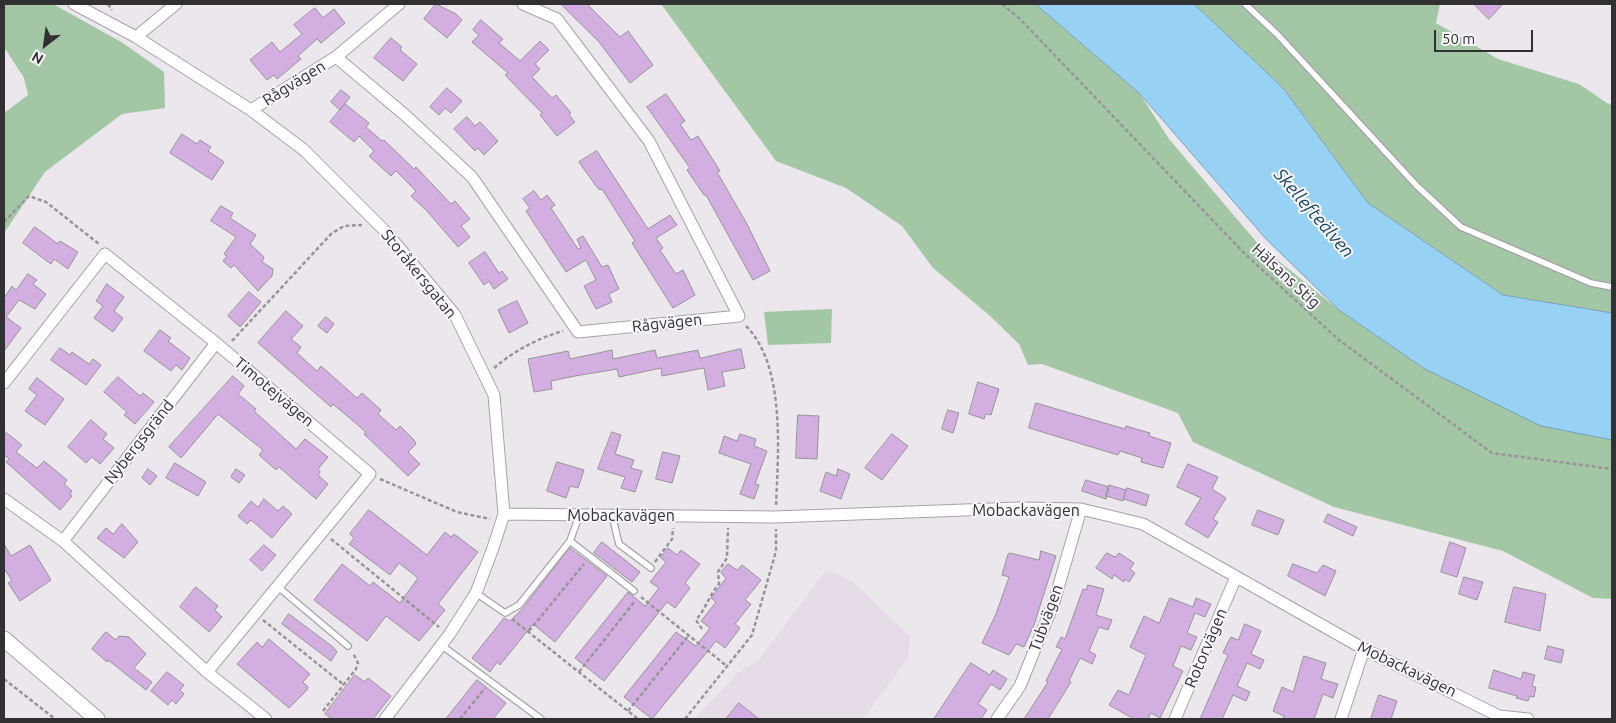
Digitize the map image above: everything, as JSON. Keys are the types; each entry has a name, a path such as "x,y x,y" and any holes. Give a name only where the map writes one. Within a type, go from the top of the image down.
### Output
{"main road":[{"path":"4,639 98,719"}],"street":[{"name":"Storåkersgatan","path":"74,4 136,37 251,110 304,150 375,221 455,315 494,395 503,518 476,593 449,635 385,719"},
{"path":"136,37 176,4"},
{"name":"Rågvägen","path":"251,110 336,57 399,4"},
{"path":"523,4 557,19 650,141 739,316 736,316"},
{"name":"Rågvägen","path":"336,57 405,115 472,177 578,332 736,316"},
{"path":"4,383 105,254"},
{"name":"Timotejvägen","path":"105,254 220,346 370,474"},
{"name":"Nybergsgränd","path":"63,541 220,346"},
{"path":"207,672 370,474"},
{"path":"4,499 63,541 207,672 266,719"},
{"name":"Mobackavägen","path":"503,518 612,515 775,517 1019,508 1081,510 1143,524 1364,649 1498,717 1528,719"},
{"name":"Tubvägen","path":"997,719 1020,686 1054,602 1081,510"},
{"name":"Rotorvägen","path":"1175,719 1236,577"},
{"path":"1341,719 1364,649"}],"lane":[{"path":"1245,4 1277,34 1417,186 1461,227 1591,283 1612,287"},
{"path":"612,515 619,544 651,568"},
{"path":"476,593 505,613 519,605 570,542 578,516"},
{"path":"570,542 634,591"},
{"path":"277,586 348,646"},
{"path":"441,645 541,719"}],"path":[{"name":"Hälsans Stig","path":"1002,4 1020,19 1245,254 1339,340 1492,453 1612,469"},
{"path":"4,222 29,196 46,202 97,241 105,254"},
{"path":"220,346 332,233 344,226 375,221"},
{"path":"685,719 728,667 754,630 776,551 775,392 764,352 750,330 736,316"},
{"path":"485,376 511,354 537,341 564,330 577,330"},
{"path":"370,474 457,512 503,518"},
{"path":"651,568 672,539 673,516"},
{"path":"702,629 696,620 707,606 707,598 718,584 718,572 727,558 729,546 728,517"},
{"path":"322,532 449,635"},
{"path":"529,632 589,556"},
{"path":"579,672 640,596 728,667"},
{"path":"255,613 344,685"},
{"path":"505,613 638,719"},
{"path":"628,711 688,635"},
{"path":"324,711 356,670 358,663 348,646"},
{"path":"4,679 55,719"},
{"path":"460,719 491,681"}],"shaded area":[{"path":"832,571 853,582 910,636 908,658 863,719 694,719 738,673 759,660 823,574"}],"green space":[{"path":"4,4 53,4 123,43 164,72 165,108 122,114 45,172 4,233 4,113 28,95 24,78 4,47"},
{"path":"661,4 1036,4 1140,94 1169,139 1259,245 1339,310 1425,369 1612,439 1612,599 1593,598 1503,551 1334,507 1193,442 1178,413 1042,364 1028,365 1019,344 989,315 933,268 902,226 846,188 776,161"},
{"path":"1194,4 1440,4 1436,23 1498,59 1579,84 1612,105 1612,313 1503,295 1368,203 1283,88"},
{"path":"832,309 831,343 768,345 764,312"}],"water":[{"name":"Skellefteälven","path":"1036,4 1194,4 1283,88 1368,203 1503,295 1612,313 1612,440 1541,426 1425,369 1339,310 1266,239 1140,94"}],"building":[{"path":"436,4 456,14 462,20 447,38 424,19"},
{"path":"561,4 587,4 620,37 628,31 653,65 630,83 599,42"},
{"path":"1474,4 1503,4 1489,19"},
{"path":"315,8 323,18 334,9 345,23 321,43 317,39 298,56 301,59 277,79 274,75 267,80 250,60 272,42 280,52 302,34 294,25"},
{"path":"481,20 503,39 499,43 520,61 540,41 549,50 535,64 540,69 532,77 552,98 556,95 571,113 569,115 575,122 557,136 540,115 542,113 505,75 508,73 472,42 479,35 473,30"},
{"path":"391,38 402,47 400,50 417,64 403,81 374,58"},
{"path":"447,88 462,101 451,113 445,108 439,115 430,107"},
{"path":"341,90 350,97 340,110 331,102"},
{"path":"666,94 685,121 680,124 691,140 698,136 720,171 717,172 747,224 770,271 753,280 706,195 704,195 687,170 690,168 647,107"},
{"path":"345,104 369,123 366,127 382,141 384,140 414,169 416,167 451,204 455,201 470,219 461,226 470,237 458,247 427,211 411,196 416,191 396,171 391,176 369,156 374,151 359,136 354,142 330,122"},
{"path":"467,117 475,126 480,122 498,141 484,155 478,148 475,151 454,129"},
{"path":"182,134 197,144 200,140 211,147 208,151 224,162 212,180 170,153"},
{"path":"597,151 648,229 670,215 677,225 656,238 663,248 660,250 676,274 683,270 695,295 673,308 632,243 635,241 602,189 600,190 596,186 579,162"},
{"path":"534,191 541,200 547,195 555,205 551,208 578,249 581,248 577,239 583,236 602,267 608,265 619,289 609,294 612,302 596,309 584,286 596,280 586,260 566,272 526,211 530,208 523,199"},
{"path":"221,206 233,213 230,218 256,235 250,244 264,257 262,262 273,269 272,276 258,291 234,265 231,268 223,261 227,256 224,254 236,237 211,221"},
{"path":"35,227 58,244 60,241 78,252 68,269 54,259 51,264 23,243"},
{"path":"485,252 499,273 502,271 508,279 494,289 489,281 484,285 469,263"},
{"path":"28,274 37,280 33,284 46,294 35,309 19,300 6,317 21,328 4,351 4,298 12,286 16,290"},
{"path":"107,284 124,297 114,311 123,318 113,332 94,318 103,306 96,301"},
{"path":"249,292 261,302 240,327 228,316"},
{"path":"517,301 528,323 509,333 498,310"},
{"path":"286,311 303,326 291,339 301,347 297,353 317,371 321,366 357,398 362,393 381,410 378,414 396,430 400,426 414,440 416,444 408,452 420,464 408,476 364,434 366,432 333,404 331,407 258,343"},
{"path":"326,317 334,324 327,333 318,326"},
{"path":"160,330 171,338 168,341 190,358 182,370 176,365 171,371 144,351"},
{"path":"60,348 70,355 72,352 89,364 93,359 101,365 86,385 51,360"},
{"path":"741,349 745,368 722,372 725,386 708,390 704,368 662,376 661,368 619,377 617,369 575,376 551,381 552,389 534,392 528,359 568,351 570,359 612,350 613,359 655,350 657,358 698,350 700,358"},
{"path":"233,376 244,386 238,394 256,409 254,411 296,449 305,439 328,457 318,469 320,472 318,475 328,484 316,499 279,467 276,470 259,455 263,450 218,414 181,458 169,447"},
{"path":"118,377 140,396 143,393 154,402 135,424 124,415 127,412 104,392"},
{"path":"37,378 64,399 45,425 25,411 37,395 29,389"},
{"path":"978,382 999,389 991,415 986,414 984,419 969,414"},
{"path":"1036,403 1125,429 1126,426 1150,433 1149,436 1171,443 1163,468 1141,462 1142,458 1120,451 1118,455 1029,428"},
{"path":"948,410 959,413 953,433 942,429"},
{"path":"798,415 819,416 817,459 796,458"},
{"path":"91,420 107,434 103,439 114,448 100,464 92,457 86,463 68,447"},
{"path":"4,431 22,445 16,452 37,468 44,461 67,480 64,484 72,491 70,494 72,496 60,510 6,462 9,459 4,455"},
{"path":"612,432 621,435 615,454 634,460 631,468 642,471 635,492 621,488 625,477 598,469"},
{"path":"740,434 756,439 754,446 767,451 755,484 759,485 754,499 740,494 751,464 719,453 724,436 737,441"},
{"path":"892,434 908,446 882,480 865,468"},
{"path":"663,452 680,456 672,483 656,479"},
{"path":"557,462 584,470 578,488 570,486 566,498 547,491"},
{"path":"175,463 206,482 198,496 166,478"},
{"path":"1188,464 1218,477 1212,489 1226,498 1213,519 1218,522 1208,538 1185,524 1201,498 1177,487"},
{"path":"148,469 157,476 150,485 142,478"},
{"path":"236,469 245,475 239,483 231,477"},
{"path":"838,469 850,474 841,499 820,491 826,472 836,476"},
{"path":"1086,480 1109,487 1106,499 1082,491"},
{"path":"1109,485 1126,490 1123,501 1106,496"},
{"path":"1127,488 1149,495 1146,506 1124,499"},
{"path":"264,499 278,511 283,506 292,514 272,538 251,520 247,524 238,516 251,501 258,507"},
{"path":"369,510 427,555 445,532 451,537 454,534 478,552 438,604 445,610 419,641 386,616 367,641 314,600 342,564 370,586 373,582 400,603 418,578 399,563 390,575 349,544 354,538 350,534"},
{"path":"1258,510 1284,520 1278,535 1252,525"},
{"path":"1328,514 1357,527 1353,536 1324,522"},
{"path":"122,524 138,542 124,558 97,538 106,528 113,534"},
{"path":"602,542 640,572 632,582 594,553"},
{"path":"1450,542 1466,548 1457,577 1441,572"},
{"path":"4,544 11,556 30,545 51,580 20,601 8,583 12,581 4,568"},
{"path":"264,545 276,555 262,571 250,560"},
{"path":"570,548 607,576 555,642 533,624 500,665 497,662 490,672 472,658 504,618 510,621 523,608"},
{"path":"668,548 677,555 681,550 700,564 685,583 690,588 675,608 667,602 604,681 575,658 628,592 645,606 659,588 650,582 666,562 661,558"},
{"path":"1041,551 1056,556 1034,625 1024,647 1016,644 1009,655 982,643 996,614 1009,577 1002,575 1008,554 1039,560"},
{"path":"1107,553 1115,557 1119,553 1134,563 1130,569 1135,573 1129,582 1125,579 1124,582 1114,575 1112,579 1096,568"},
{"path":"728,564 737,570 742,565 761,580 745,600 751,604 735,624 740,628 725,648 716,641 652,719 624,697 676,632 696,646 710,628 701,621 716,602 711,598 726,578 721,573"},
{"path":"1293,564 1317,573 1323,565 1336,571 1325,596 1288,576"},
{"path":"1464,577 1483,582 1477,600 1459,594"},
{"path":"1088,585 1104,589 1096,615 1112,620 1108,630 1099,627 1089,651 1096,655 1092,664 1080,658 1069,681 1071,682 1048,719 1024,719 1048,682 1046,681 1062,649 1056,647 1061,637 1065,639 1083,589 1086,590"},
{"path":"196,587 218,606 215,610 222,617 209,632 180,607"},
{"path":"1514,587 1546,594 1540,631 1505,622"},
{"path":"1170,598 1193,607 1196,598 1211,604 1205,617 1195,613 1187,633 1197,637 1191,650 1181,646 1173,666 1183,671 1160,718 1151,713 1148,719 1134,719 1109,705 1118,690 1129,695 1146,655 1130,647 1144,616 1159,623"},
{"path":"289,614 333,647 337,652 331,661 282,624"},
{"path":"1245,624 1261,631 1251,654 1264,660 1260,669 1247,663 1237,686 1250,692 1246,701 1233,695 1222,719 1200,719 1228,655 1223,653 1228,642 1231,637 1238,640"},
{"path":"106,632 116,640 119,636 129,637 146,654 134,668 152,682 146,690 92,649"},
{"path":"269,639 310,674 303,682 308,687 307,690 289,708 237,664 257,642 262,647"},
{"path":"1548,646 1564,650 1561,663 1545,659"},
{"path":"1304,656 1326,663 1321,679 1338,684 1333,698 1323,694 1314,719 1283,719 1284,716 1273,711 1282,687 1293,692"},
{"path":"971,663 990,675 993,670 1007,679 1000,690 991,684 978,704 987,710 981,719 934,719"},
{"path":"1494,670 1521,679 1523,672 1535,675 1532,686 1536,687 1534,697 1530,696 1528,701 1489,688"},
{"path":"167,672 184,685 180,690 184,694 176,704 172,700 168,705 151,691"},
{"path":"355,675 365,682 368,678 391,696 373,719 332,719 325,714"},
{"path":"477,680 506,703 493,719 446,719"},
{"path":"1379,695 1397,701 1391,719 1371,719"},
{"path":"739,703 759,719 726,719"}]}
